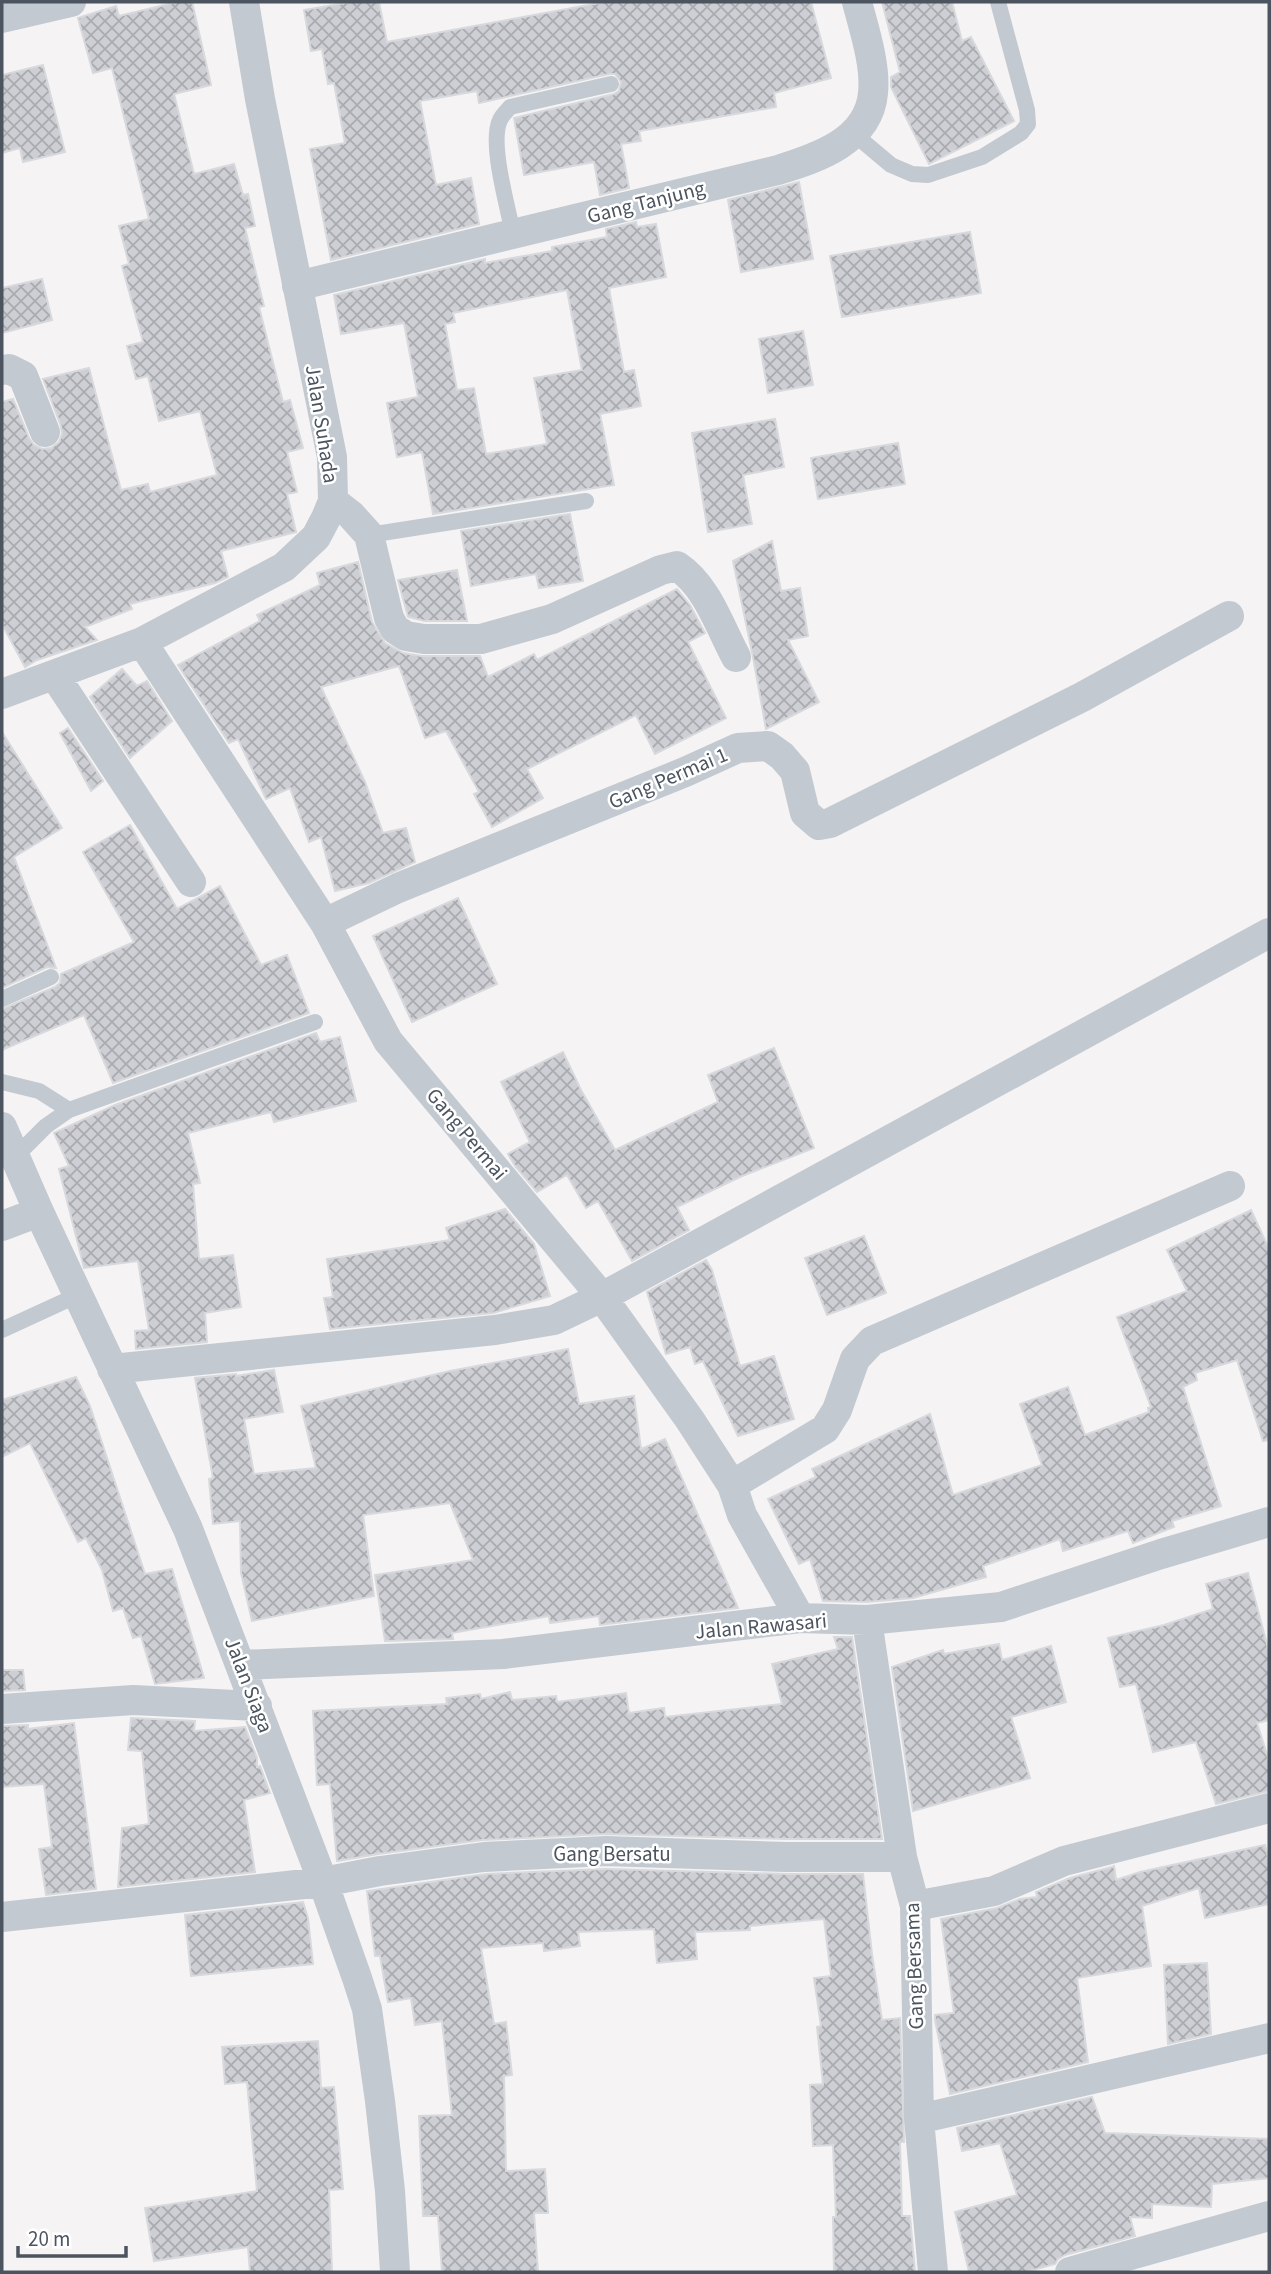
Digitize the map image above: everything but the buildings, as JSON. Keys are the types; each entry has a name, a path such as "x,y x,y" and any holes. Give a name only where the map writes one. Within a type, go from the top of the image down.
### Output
{"street":[{"path":"2,18 71,2"},
{"name":"Jalan Suhada","path":"2,694 142,642 284,567 316,537 333,500 332,457 260,99 244,2"},
{"name":"Gang Tanjung","path":"297,286 778,170 811,160 834,149 854,134 867,114 873,93 867,43 857,2"},
{"path":"2,370 9,369 23,376 45,432"},
{"path":"333,500 369,535 390,618 395,629 406,636 424,639 481,639 552,619 661,570 677,566 690,575 701,589 736,657"},
{"name":"Gang Permai 1","path":"325,923 398,888 738,748 768,746 782,757 795,771 805,813 819,825 830,823 1082,696 1229,616"},
{"name":"Gang Permai","path":"142,642 325,923 388,1041 602,1297 690,1420 732,1485 742,1515 800,1618"},
{"path":"55,676 191,881"},
{"path":"112,1369 495,1330 554,1320 602,1297 1269,933"},
{"name":"Jalan Siaga","path":"2,1127 39,1212 188,1529 323,1882 367,2009 390,2191 395,2272"},
{"path":"732,1485 825,1429 837,1410 855,1359 872,1342 1230,1186"},
{"path":"2,1226 39,1212"},
{"name":"Jalan Rawasari","path":"241,1665 503,1654 800,1618 867,1620 1001,1606 1269,1522"},
{"name":"Gang Bersama","path":"867,1620 902,1857 915,1906 919,2119 933,2272"},
{"path":"2,1709 133,1700 257,1706"},
{"path":"915,1906 995,1891 1064,1861 1269,1808"},
{"name":"Gang Bersatu","path":"2,1917 323,1882 380,1871 484,1857 606,1851 786,1857 902,1857"},
{"path":"919,2119 1269,2038"},
{"path":"1070,2272 1269,2216"}],"lane":[{"path":"854,134 891,165 912,173 928,175 982,157 1021,133 1028,124 1027,110 998,2"},
{"path":"513,234 496,147 500,118 510,107 611,85"},
{"path":"369,535 586,501"},
{"path":"2,999 51,977"},
{"path":"16,1156 46,1126 69,1110 315,1022"},
{"path":"2,1082 39,1091 69,1110"},
{"path":"2,1330 78,1295"}]}
